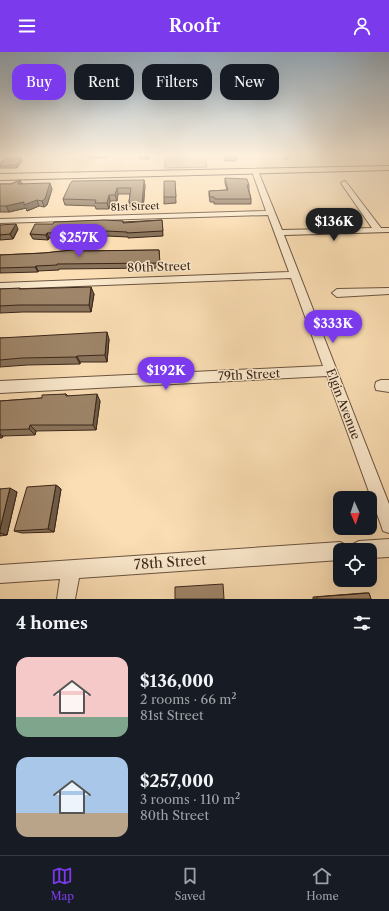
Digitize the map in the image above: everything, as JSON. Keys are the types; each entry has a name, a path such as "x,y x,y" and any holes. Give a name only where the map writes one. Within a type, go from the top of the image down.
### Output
{"street":[{"name":"Elgin Avenue","path":"259,182 389,525"},
{"path":"344,184 378,230"},
{"name":"81st Street","path":"0,221 271,213"},
{"path":"278,233 389,230"},
{"name":"80th Street","path":"0,286 294,275"},
{"path":"337,293 389,291"},
{"name":"79th Street","path":"0,386 331,371"},
{"path":"377,549 389,548"},
{"name":"78th Street","path":"0,574 333,551"},
{"path":"66,599 70,569"}],"building":[{"path":"17,182 19,182 18,184 50,183 45,199 42,201 37,200 24,205 24,202 0,206 0,184 11,184"},
{"path":"72,182 144,182 142,204 130,204 131,188 117,188 115,195 109,195 107,203 95,203 96,200 63,199"},
{"path":"164,182 175,182 176,197 164,197"},
{"path":"226,182 248,182 249,185 247,185 251,199 215,199 214,197 210,197 209,191 228,190"},
{"path":"104,220 123,221 123,223 162,220 163,231 127,233 106,231 47,233 46,235 30,234 35,224"},
{"path":"16,224 10,234 0,235 0,225"},
{"path":"82,249 82,251 159,250 160,263 57,264 35,267 0,268 0,255 44,253"},
{"path":"91,287 89,305 0,306 0,289"},
{"path":"107,332 105,355 0,360 0,338"},
{"path":"66,394 66,396 97,394 93,425 30,425 29,429 0,430 0,401 42,398 42,395"},
{"path":"56,485 48,529 14,531 27,487"},
{"path":"10,488 0,529 0,489"},
{"path":"223,584 224,599 175,599 175,587"},
{"path":"369,593 371,599 317,599 317,597"}]}
